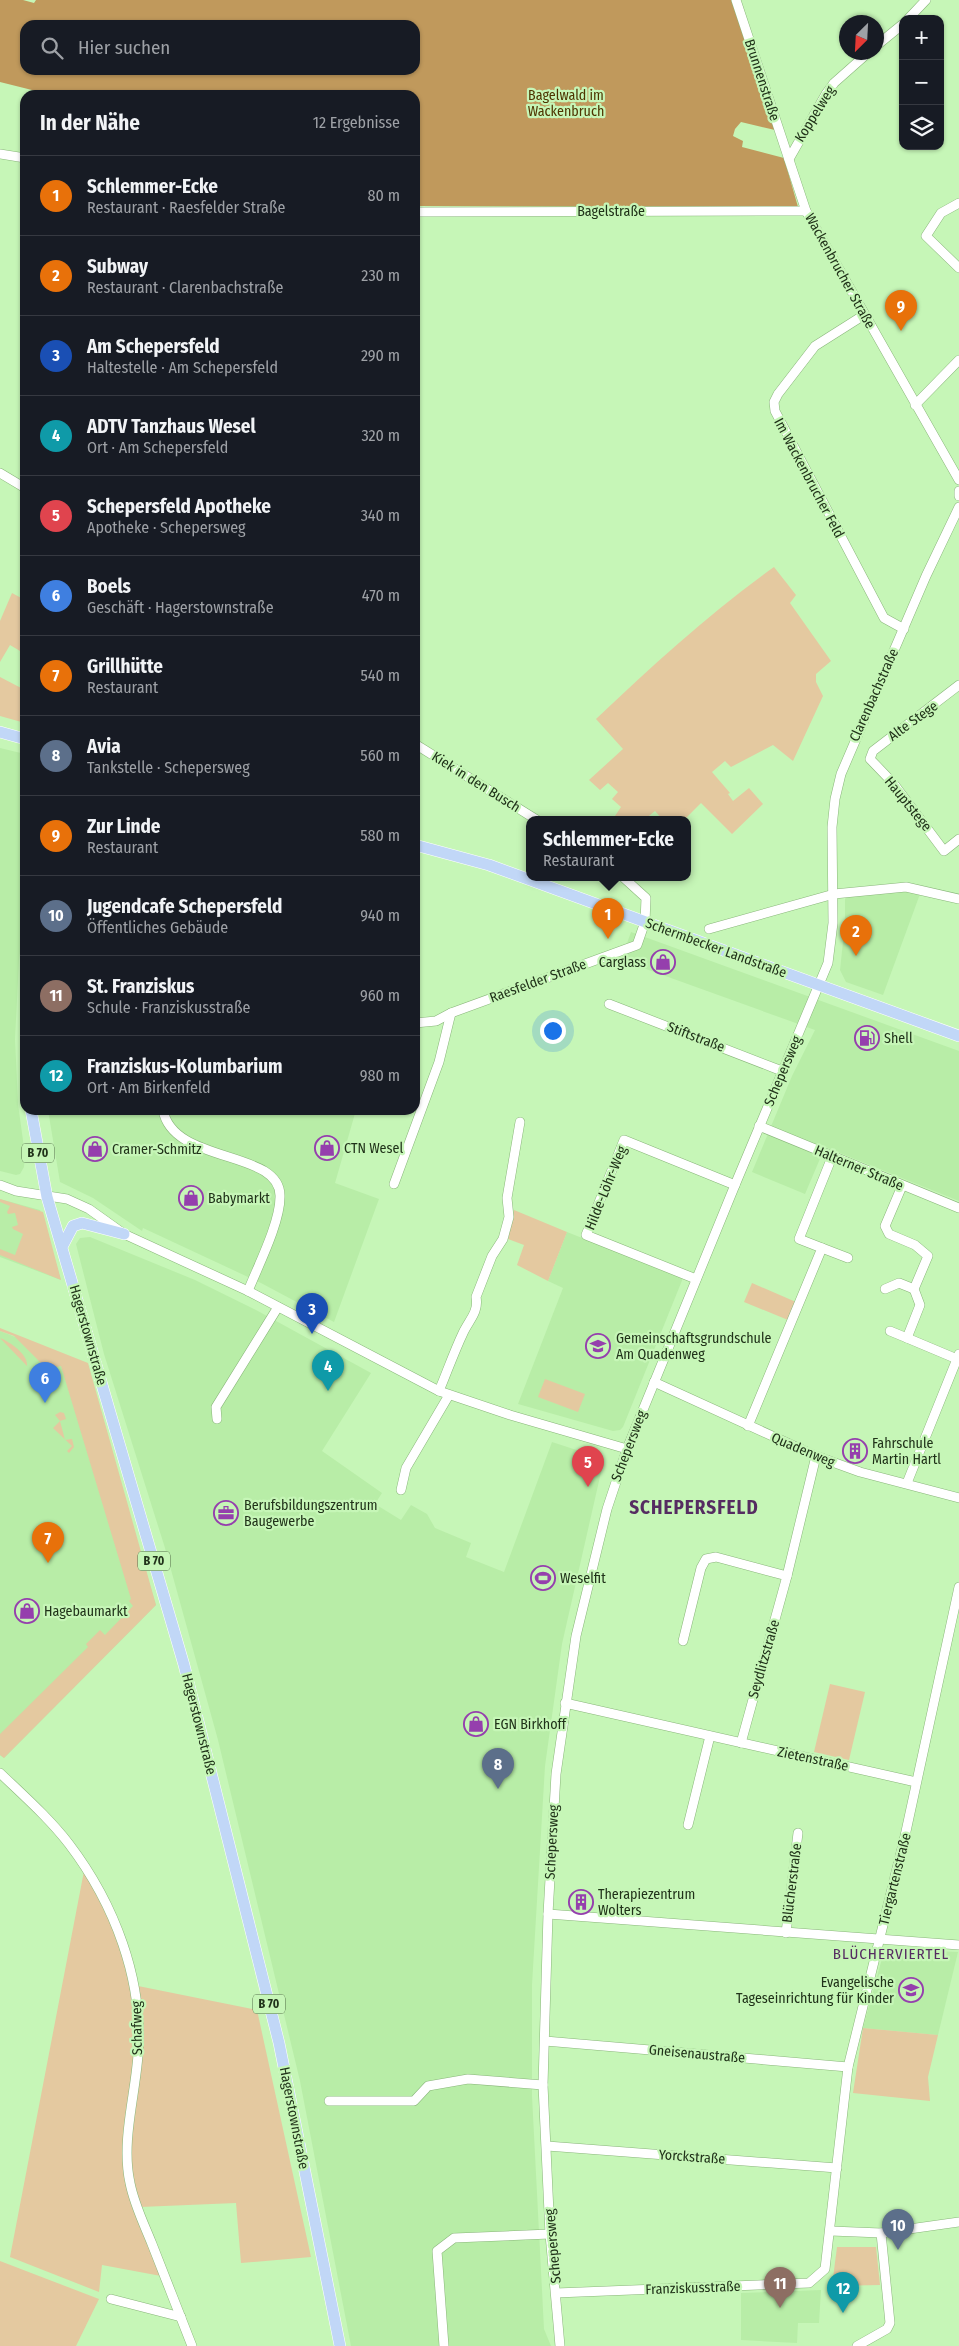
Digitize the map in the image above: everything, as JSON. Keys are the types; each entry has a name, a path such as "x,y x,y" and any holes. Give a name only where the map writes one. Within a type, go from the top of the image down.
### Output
{"main road":[{"path":"0,732 20,738"},
{"name":"Schermbecker Landstraße","path":"420,846 489,866 526,879"},
{"name":"Schermbecker Landstraße","path":"531,881 959,1036"},
{"name":"Hagerstownstraße","path":"32,1115 47,1196 63,1245 83,1322 187,1674 278,2042 340,2346"},
{"path":"63,1245 72,1226 82,1222 124,1234"}],"street":[{"name":"Brunnenstraße","path":"736,0 789,159"},
{"path":"912,15 926,0"},
{"path":"884,39 899,27"},
{"name":"Koppelweg","path":"789,159 830,88 860,60"},
{"path":"0,154 20,157"},
{"name":"Wackenbrucher Straße","path":"789,159 806,211 959,480"},
{"path":"959,203 941,213 926,236 959,268"},
{"name":"Bagelstraße","path":"420,212 806,211"},
{"name":"Im Wackenbrucher Feld","path":"864,315 815,346 778,394 774,402 774,412 884,618 904,629"},
{"path":"915,405 959,360"},
{"path":"0,473 20,485"},
{"path":"959,491 959,496"},
{"name":"Clarenbachstraße","path":"821,985 828,964 832,938 834,894 832,827 835,799 841,774 959,507"},
{"name":"Alte Stege","path":"870,759 873,750 930,709 959,685"},
{"name":"Kiek in den Busch","path":"420,747 530,816"},
{"name":"Hauptstege","path":"870,759 893,783 944,851 959,839"},
{"path":"627,881 646,898 645,922"},
{"path":"709,929 834,894 906,886 959,899"},
{"name":"Raesfelder Straße","path":"420,1023 436,1021 451,1013 638,945 645,922"},
{"name":"Schepersweg","path":"560,2346 550,2234 543,2085 546,2041 548,1914 556,1774 576,1636 607,1508 627,1449 782,1070 821,985"},
{"name":"Stiftstraße","path":"609,1004 782,1070"},
{"path":"420,1114 439,1062 451,1013"},
{"path":"164,1115 172,1132 186,1142 261,1170 274,1178 280,1188 278,1213 248,1291"},
{"path":"394,1184 419,1115"},
{"path":"440,1391 462,1334 472,1320 477,1303 476,1297 492,1256 503,1239 509,1217 507,1198 520,1122"},
{"name":"Halterner Straße","path":"759,1126 959,1208"},
{"name":"Hilde-Löhr-Weg","path":"696,1279 586,1235 620,1149 624,1140 734,1185"},
{"path":"832,1156 799,1239 848,1258"},
{"path":"0,1185 16,1191 67,1199 89,1209 124,1234 248,1291 440,1391 627,1449"},
{"path":"902,1186 885,1226 889,1234 915,1245 928,1256 914,1289 920,1304 907,1338"},
{"path":"748,1426 822,1248"},
{"path":"885,1289 899,1283 914,1289"},
{"path":"217,1419 216,1407 278,1307"},
{"path":"890,1331 958,1357 907,1483"},
{"name":"Quadenweg","path":"654,1382 816,1456 860,1472 959,1498"},
{"path":"402,1490 406,1468 450,1395"},
{"name":"Seydlitzstraße","path":"741,1743 788,1576 816,1456"},
{"path":"683,1641 706,1559 716,1557 788,1576"},
{"name":"Tiergartenstraße","path":"831,2231 848,2067 880,1941 959,1587"},
{"name":"Zietenstraße","path":"565,1703 916,1782"},
{"path":"688,1825 710,1736"},
{"name":"Schafweg","path":"0,1773 68,1843 90,1874 108,1908 125,1952 136,1986 140,2028 127,2152 129,2183 192,2346"},
{"name":"Blücherstraße","path":"786,1934 798,1833"},
{"name":"Blücherstraße","path":"548,1914 786,1934 959,1945"},
{"name":"Gneisenaustraße","path":"546,2041 848,2067"},
{"path":"329,2101 414,2101 428,2086 468,2079 543,2085"},
{"name":"Yorckstraße","path":"547,2146 837,2168"},
{"path":"831,2231 881,2233 959,2222"},
{"name":"Franziskusstraße","path":"556,2293 810,2283 825,2269 831,2231"},
{"path":"857,2346 887,2328 890,2323 881,2233"},
{"path":"444,2346 438,2252 454,2238 550,2234"},
{"path":"111,2299 181,2317"}],"shaded area":[{"path":"774,567 796,595 790,603 831,661 816,674 816,682 823,696 793,761 773,745 731,767 725,761 712,772 730,793 728,794 733,801 749,788 763,804 732,834 701,803 688,816 659,816 655,811 649,816 615,816 621,807 612,799 618,792 608,783 600,790 589,780 623,749 596,719 682,640"},
{"path":"12,593 20,597 20,651 10,645 0,662 0,621"},
{"path":"0,677 20,687 20,722 0,716"},
{"path":"0,748 20,753 20,952 15,1039 18,1104 25,1155 24,1167 20,1174 16,1175 0,1171"},
{"path":"905,890 920,894 883,995 846,982 840,970 845,923 845,899 847,896"},
{"path":"631,932 959,1051 959,1201 825,1147 805,1194 752,1172 792,1076 815,1030 621,960"},
{"path":"49,1115 355,1115 335,1183 379,1199 334,1322 261,1283 143,1228 142,1231 93,1198 60,1182"},
{"path":"0,1199 40,1210 61,1280 0,1257"},
{"path":"0,1199 43,1212 61,1280 0,1255 0,1249 15,1255 23,1234 13,1229 12,1227 18,1225 15,1213 8,1214 10,1206 0,1202"},
{"path":"514,1210 567,1232 548,1281 517,1265 524,1245 508,1239"},
{"name":"Gemeinschaftsgrundschule Am Quadenweg","path":"567,1232 683,1278 623,1427 620,1430 613,1431 518,1404 563,1288 548,1281"},
{"path":"90,1237 195,1280 256,1310 371,1373 322,1451 382,1493 375,1504 401,1520 411,1505 427,1514 435,1528 471,1543 466,1557 504,1572 552,1442 604,1459 562,1644 545,1766 532,1985 532,2096 544,2329 551,2346 351,2346 300,2081 218,1740 165,1548 104,1354 76,1244 80,1238"},
{"path":"752,1283 796,1302 788,1320 744,1302"},
{"path":"0,1328 88,1363 156,1605 4,1758 0,1755 0,1734 88,1647 86,1644 100,1630 105,1635 133,1606 129,1601 131,1599 61,1366 51,1368 51,1374 47,1378 42,1374 44,1371 40,1366 42,1364 14,1336 0,1331"},
{"path":"0,1331 82,1363 156,1605 4,1758 0,1755"},
{"path":"0,1338 9,1342 22,1353 27,1366"},
{"path":"545,1379 585,1394 578,1412 538,1397"},
{"path":"60,1412 64,1413 66,1419 60,1421 55,1415"},
{"path":"60,1421 65,1439 53,1428"},
{"path":"72,1439 74,1447 69,1453 67,1451 72,1446 66,1440"},
{"path":"830,1684 865,1692 849,1760 814,1752"},
{"path":"84,1871 111,1922 133,1987 137,2029 124,2152 161,2276 102,2265 99,2292 10,2257"},
{"name":"Evangelische Tageseinrichtung für Kinder","path":"887,1949 958,1952 938,2035 863,2028 884,1951"},
{"path":"138,1986 257,2010 311,2257 241,2263 236,2203 140,2207 132,2181 129,2152 142,2029"},
{"path":"863,2028 938,2035 928,2077 930,2101 853,2093"},
{"path":"837,2247 876,2247 880,2285 832,2286"},
{"path":"0,2261 99,2299 76,2346 0,2346"},
{"path":"821,2290 819,2323 798,2323 797,2343 741,2340 741,2293"}],"green space":[{"name":"Bagelwald im Wackenbruch","path":"0,0 23,0 34,3 36,0 732,0 775,130 741,122 735,129 733,136 743,141 742,147 784,158 798,207 420,206 420,90 32,90 0,82"}],"place":[{"name":"Zur Linde","path":"901,331"},
{"name":"Schlemmer-Ecke","path":"608,939"},
{"name":"Subway","path":"856,956"},
{"name":"Carglass","path":"663,962"},
{"name":"Shell","path":"867,1038"},
{"name":"CTN Wesel","path":"327,1148"},
{"name":"Cramer-Schmitz","path":"95,1149"},
{"name":"Babymarkt","path":"191,1198"},
{"name":"Am Schepersfeld","path":"312,1334"},
{"name":"Gemeinschaftsgrundschule Am Quadenweg","path":"598,1346"},
{"name":"ADTV Tanzhaus Wesel","path":"328,1391"},
{"name":"Boels","path":"45,1403"},
{"name":"Fahrschule Martin Hartl","path":"855,1451"},
{"name":"Schepersfeld Apotheke","path":"588,1487"},
{"name":"Berufsbildungszentrum Baugewerbe","path":"226,1513"},
{"name":"Grillhütte","path":"48,1563"},
{"name":"Weselfit","path":"543,1578"},
{"name":"Hagebaumarkt","path":"27,1611"},
{"name":"EGN Birkhoff","path":"476,1724"},
{"name":"Avia","path":"498,1789"},
{"name":"Therapiezentrum Wolters","path":"581,1902"},
{"name":"Evangelische Tageseinrichtung für Kinder","path":"911,1990"},
{"name":"Jugendcafe Schepersfeld","path":"898,2250"},
{"name":"St. Franziskus","path":"780,2308"},
{"name":"Franziskus-Kolumbarium","path":"843,2313"}],"district":[{"name":"SCHEPERSFELD","path":"694,1507"},
{"name":"BLÜCHERVIERTEL","path":"891,1954"}]}
